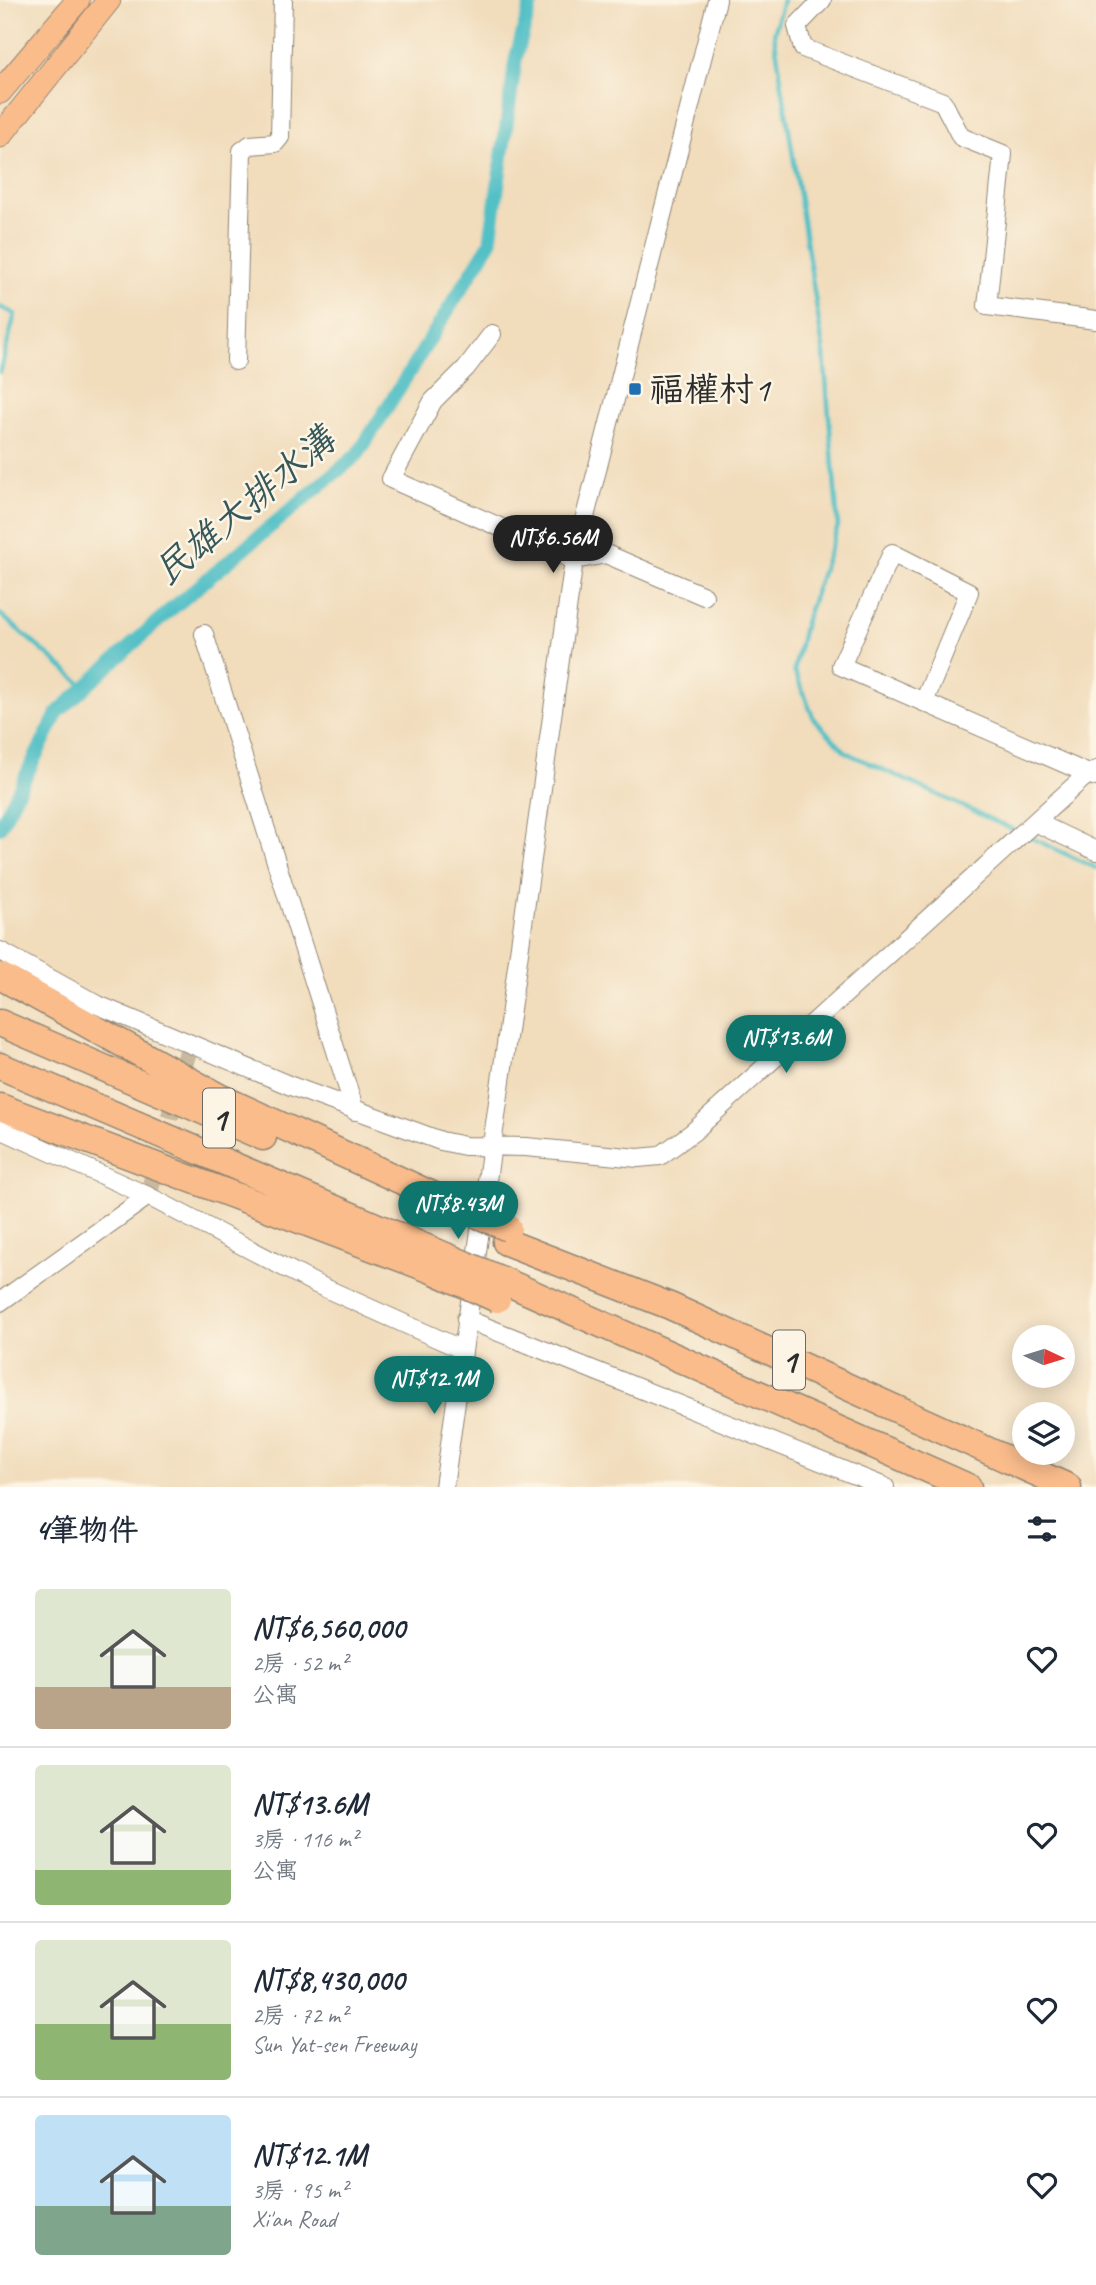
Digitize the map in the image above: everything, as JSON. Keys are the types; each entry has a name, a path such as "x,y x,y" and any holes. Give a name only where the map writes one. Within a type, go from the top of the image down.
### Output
{"highway":[{"path":"0,976 219,1097 440,1206"},
{"name":"1","path":"0,1023 507,1235 1068,1487"},
{"name":"1","path":"0,1066 626,1347 662,1352 968,1487"},
{"path":"0,1107 433,1261"}],"main road":[{"path":"0,91 78,0"},
{"path":"0,136 109,0"}],"street":[{"path":"236,361 242,151 250,145 275,143 280,138 284,0"},
{"path":"444,1487 574,560 717,0"},
{"path":"822,0 797,26 803,48 943,102 961,137 1003,154 987,306 1096,320"},
{"path":"0,91 21,110"},
{"path":"492,334 466,369 433,401 391,479 574,560 606,554 704,596"},
{"path":"924,702 970,592 892,553 841,666 924,702 1094,774"},
{"path":"204,634 355,1111"},
{"path":"0,951 98,1005 355,1111 441,1142 638,1158 660,1156 677,1147 1082,779 1094,774"},
{"path":"1027,830 1096,850"},
{"path":"0,1129 148,1196 316,1284 463,1350"},
{"path":"0,1302 148,1196"},
{"path":"466,1319 885,1487"}],"waterway":[{"name":"民雄大排水溝","path":"0,827 58,712 169,611 358,454 490,243 516,57 532,0"},
{"path":"783,0 774,34 824,355 838,526 805,622 794,670 814,719 847,753 1016,831"},
{"path":"0,307 15,314 0,372"},
{"path":"0,614 85,687"},
{"path":"1027,836 1096,868"}],"tunnel":[{"path":"148,1196 190,1044"}],"place":[{"name":"福權村1","path":"635,389"}]}
